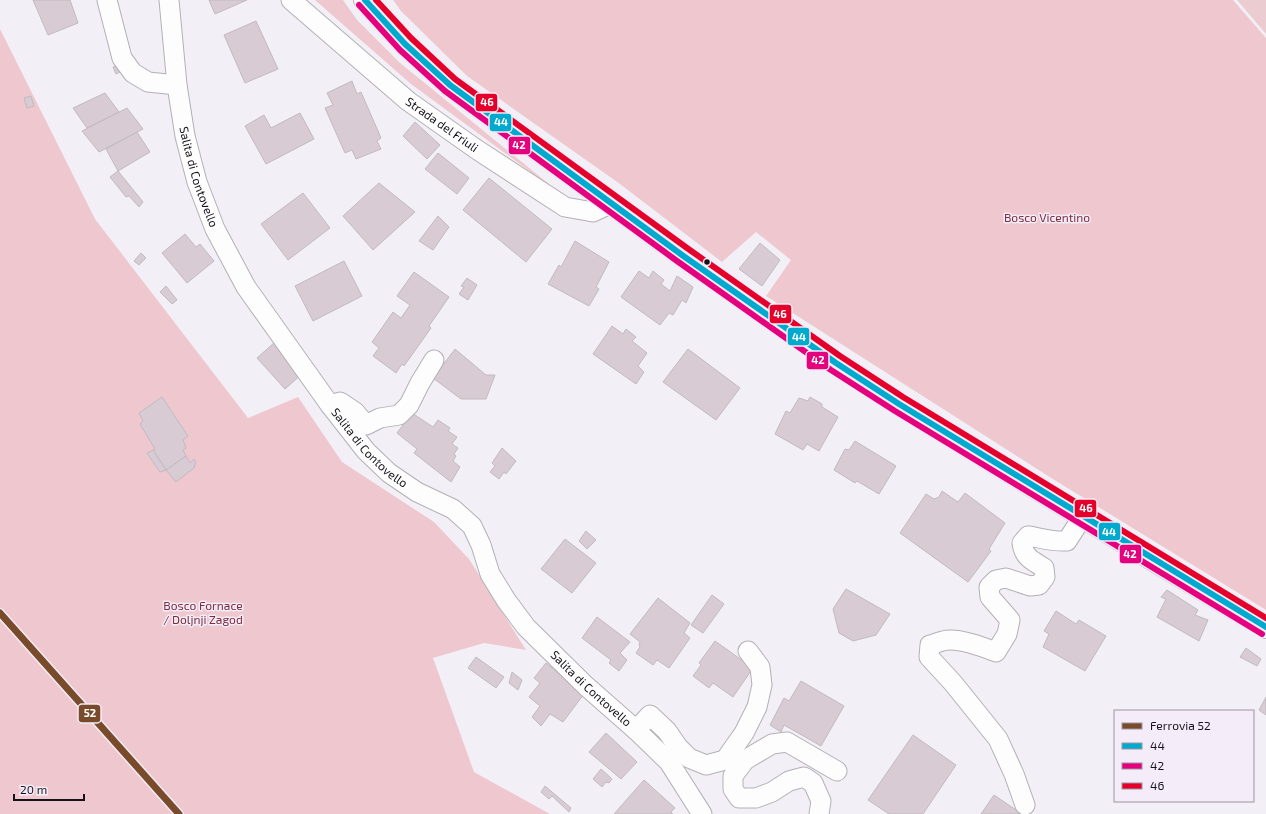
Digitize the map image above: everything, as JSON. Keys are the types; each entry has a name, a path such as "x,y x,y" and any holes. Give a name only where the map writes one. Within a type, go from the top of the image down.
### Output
{"main road":[{"path":"365,0 405,44 450,85 682,255 836,363 899,404 1266,627"}],"street":[{"path":"107,0 122,58 133,73 148,82 177,85"},
{"name":"Salita di Contovello","path":"169,0 177,85 185,136 197,182 215,229 246,288 330,405 366,451 389,473 417,492 453,509 472,526 482,545 490,574 526,628 586,686 636,730 669,762 702,814"},
{"name":"Strada del Friuli","path":"291,0 408,101 476,149 565,207 593,212 612,203"},
{"path":"330,405 340,402 355,412 366,425 380,418 399,415 409,405 434,360"},
{"path":"1025,805 1014,774 998,739 953,683 929,657 930,646 944,640 981,646 996,652 1007,634 1010,620 990,597 989,587 996,580 1006,578 1030,586 1039,585 1045,577 1044,568 1028,558 1023,551 1022,543 1028,536 1056,542 1066,541 1083,516"},
{"path":"636,730 650,715 667,731 678,748 689,758 706,765 726,760 744,733 757,707 762,685 760,667 748,651"},
{"path":"819,814 821,801 813,783 804,777 789,782 772,792 756,798 740,798 733,789 733,776 745,760 772,744 787,742 837,771"}],"shaded area":[{"path":"1237,0 1266,0 1266,34"}],"green space":[{"path":"315,0 343,0 357,20 399,62 566,198 411,84"},
{"name":"Bosco Vicentino","path":"393,0 1233,0 1266,38 1266,610 1048,476 766,296 791,260 756,232 722,262 620,184 467,76 401,11"},
{"name":"Bosco Fornace / Doljnji Zagod","path":"0,29 95,219 248,418 298,397 342,462 434,522 469,559 526,650 484,643 433,658 474,772 550,814 0,814"}],"building":[{"path":"33,0 70,0 78,23 48,35"},
{"path":"209,0 247,0 215,14"},
{"path":"256,21 278,69 245,83 224,35"},
{"path":"119,64 122,71 116,74 113,67"},
{"path":"352,81 357,94 361,92 381,138 377,141 381,149 356,159 352,150 345,153 325,108 333,105 327,93"},
{"path":"105,93 119,112 87,128 73,108"},
{"path":"31,96 34,106 27,108 24,98"},
{"path":"127,108 143,129 99,152 82,131"},
{"path":"300,113 314,139 266,164 245,126 264,115 271,128"},
{"path":"415,122 440,145 427,159 403,136"},
{"path":"137,132 150,152 118,171 106,149"},
{"path":"438,153 469,178 457,194 425,169"},
{"path":"118,171 143,202 139,207 129,196 126,197 110,177"},
{"path":"489,178 552,229 526,262 463,210"},
{"path":"379,183 415,212 373,250 343,216"},
{"path":"303,193 330,228 288,260 261,224"},
{"path":"438,216 449,227 433,250 419,241"},
{"path":"185,234 196,247 200,244 214,261 187,283 162,253"},
{"path":"575,241 609,262 596,287 599,289 589,306 548,284 559,265 561,267"},
{"path":"760,243 780,260 762,286 739,269"},
{"path":"141,253 146,258 139,265 134,261"},
{"path":"344,261 362,296 313,321 295,286"},
{"path":"639,271 649,278 653,271 664,280 661,284 670,291 677,276 693,287 686,303 682,300 673,315 669,313 660,325 621,297"},
{"path":"414,272 449,297 429,326 431,328 404,366 402,364 396,373 373,356 379,348 372,342 393,312 401,318 410,305 397,296"},
{"path":"467,278 477,285 468,300 459,294 464,287 461,286"},
{"path":"166,286 177,300 172,304 160,292"},
{"path":"612,326 623,334 626,329 636,337 632,341 647,353 638,366 644,372 636,384 593,354"},
{"path":"275,342 303,373 285,389 257,358"},
{"path":"455,349 486,375 495,375 486,399 461,399 433,378"},
{"path":"688,349 740,388 716,420 663,382"},
{"path":"162,397 188,436 183,440 186,448 183,450 186,456 166,470 153,450 155,449 140,424 143,421 139,413"},
{"path":"810,397 822,404 822,407 838,417 819,451 807,444 803,450 775,434 786,411 790,413 799,398 808,401"},
{"path":"412,413 433,427 438,420 450,428 448,431 457,437 452,444 458,448 454,454 456,456 453,461 460,467 451,482 414,453 417,449 397,433"},
{"path":"855,441 896,466 879,494 857,481 855,483 834,470 845,449 849,450"},
{"path":"502,448 516,461 506,474 504,472 499,479 490,472 495,466 492,463"},
{"path":"153,450 166,470 160,472 147,453"},
{"path":"186,456 190,463 194,459 196,462 194,468 176,482 166,470"},
{"path":"942,491 958,502 965,493 1005,523 989,549 991,551 968,582 900,533 926,494 934,499 939,497"},
{"path":"586,531 596,540 587,549 579,541"},
{"path":"565,539 596,563 572,593 541,569"},
{"path":"846,589 890,614 876,635 853,641 839,633 833,609"},
{"path":"1167,590 1198,610 1195,615 1208,620 1199,641 1157,617 1166,599 1161,597"},
{"path":"712,595 724,604 703,633 691,625"},
{"path":"658,598 690,623 684,633 690,638 669,668 657,660 653,665 636,653 640,647 640,642 630,634"},
{"path":"1056,611 1076,624 1079,620 1106,636 1085,671 1043,647 1049,634 1044,631"},
{"path":"597,617 630,642 620,653 627,660 619,671 609,663 611,660 582,638"},
{"path":"715,641 753,668 733,697 713,683 709,688 693,676 701,665 699,663"},
{"path":"1246,648 1261,659 1257,666 1240,657"},
{"path":"476,657 504,677 496,688 468,668"},
{"path":"546,663 584,694 563,722 550,714 541,726 532,717 540,706 529,697 540,683 534,678"},
{"path":"512,672 522,680 518,690 509,683"},
{"path":"801,681 844,706 821,746 784,725 781,732 770,725 784,698 789,701"},
{"path":"1266,697 1266,715 1259,710"},
{"path":"606,733 637,762 621,779 589,752"},
{"path":"913,735 956,765 923,814 889,814 868,800"},
{"path":"601,769 612,779 609,783 606,782 602,787 593,779"},
{"path":"644,780 675,808 671,812 673,814 614,814"},
{"path":"545,786 571,808 569,812 552,796 549,799 541,792"},
{"path":"994,795 1022,814 981,814"}],"rail line":[{"name":"52","path":"0,613 179,814"}],"transit line":[{"name":"44","path":"365,0 405,44 450,85 682,255 836,363 899,404 1266,627"},
{"name":"46","path":"376,0 411,38 455,79 687,248 840,356 903,397 1266,618"},
{"name":"42","path":"359,5 400,50 445,91 677,261 831,370 895,411 1262,634"}]}
